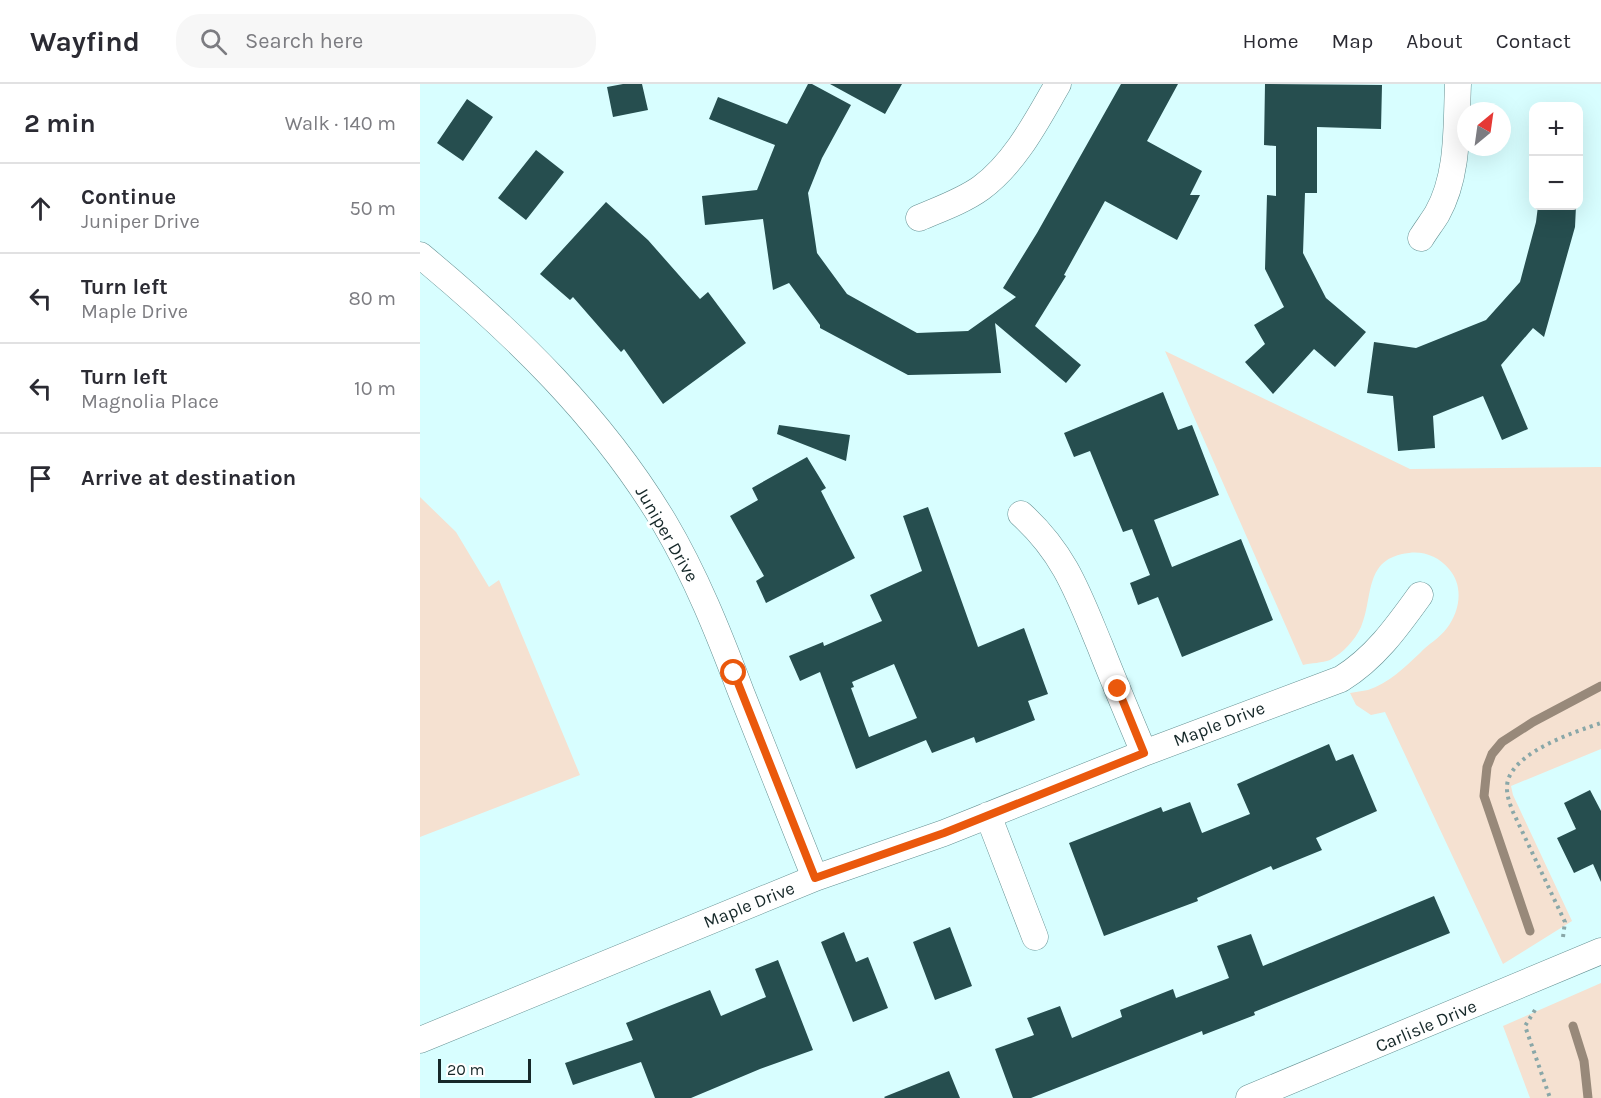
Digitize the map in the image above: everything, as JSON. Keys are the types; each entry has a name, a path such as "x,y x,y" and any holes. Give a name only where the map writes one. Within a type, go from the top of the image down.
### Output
{"street":[{"path":"919,218 981,188 1009,161 1035,124 1058,84"},
{"path":"1421,238 1437,213 1455,161 1458,84"},
{"name":"Juniper Drive","path":"420,255 478,303 537,359 575,400 608,440 664,522 710,611 815,878"},
{"path":"1021,514 1053,547 1074,583 1144,753"},
{"name":"Maple Drive","path":"420,1040 815,878 944,833 1341,678 1374,654 1420,595"},
{"path":"988,815 1035,938"},
{"name":"Carlisle Drive","path":"1249,1098 1601,951"}],"path":[{"path":"1559,970 1566,922 1513,812 1508,797 1508,780 1525,757 1601,723"},
{"path":"1536,1007 1525,1026 1550,1098"}],"shaded area":[{"path":"1165,351 1410,469 1601,467 1601,749 1511,786 1513,795 1572,921 1503,964 1385,712 1371,715 1356,705 1350,693 1368,690 1390,679 1444,632 1457,606 1458,591 1454,576 1445,565 1426,554 1409,553 1394,556 1384,562 1377,571 1361,627 1352,641 1330,660 1303,665"},
{"path":"420,497 456,532 489,587 499,580 580,775 420,837"},
{"path":"1601,983 1601,1098 1530,1098 1503,1026"}],"building":[{"path":"642,84 648,110 613,117 607,87"},
{"path":"808,84 851,105 822,158 808,193 817,253 847,294 917,333 968,331 1016,297 1003,288 1037,233 1121,84 1178,84 1147,141 1202,171 1190,195 1200,195 1177,240 1105,201 1064,275 1066,276 1035,326 1081,365 1066,383 995,323 1001,373 908,375 820,328 789,283 773,290 763,219 705,225 702,196 757,190 775,145 709,119 718,97 787,124"},
{"path":"830,84 902,84 885,114"},
{"path":"1265,84 1382,85 1381,129 1317,127 1317,193 1305,193 1303,253 1326,298 1366,332 1335,367 1314,349 1273,394 1245,362 1265,344 1254,325 1284,307 1265,269 1267,195 1276,196 1276,146 1264,145"},
{"path":"467,99 493,117 463,161 437,143"},
{"path":"536,150 564,172 526,220 498,198"},
{"path":"606,202 648,240 700,299 708,292 746,343 663,404 624,349 621,352 573,297 570,300 540,274"},
{"path":"1538,210 1576,210 1575,227 1544,337 1533,328 1501,365 1528,429 1502,440 1483,396 1433,416 1435,448 1398,451 1393,396 1367,393 1374,342 1416,348 1486,320 1520,282"},
{"path":"1163,392 1178,430 1192,425 1219,495 1154,520 1172,567 1241,539 1273,620 1182,657 1158,597 1138,605 1130,583 1150,575 1132,529 1123,532 1090,451 1074,457 1064,433"},
{"path":"779,425 850,435 846,461 777,434"},
{"path":"807,457 826,488 821,491 855,558 766,603 756,581 764,576 730,516 758,500 752,488"},
{"path":"928,507 978,647 1024,628 1048,694 1028,701 1035,720 976,743 974,737 932,753 926,740 856,769 820,672 800,681 789,656 823,642 824,646 882,621 870,595 922,571 903,516","holes":["894,664 917,718 869,737 851,688 854,687 852,682"]},
{"path":"1329,744 1336,761 1353,754 1377,811 1316,838 1322,850 1273,870 1271,866 1197,898 1198,901 1104,936 1069,843 1161,807 1163,812 1190,802 1202,833 1250,814 1237,784"},
{"path":"1590,790 1601,811 1601,882 1593,864 1574,873 1557,838 1576,829 1564,803"},
{"path":"1434,896 1450,933 1203,1035 1202,1031 1031,1098 1013,1098 995,1049 1034,1035 1027,1018 1060,1006 1072,1038 1122,1017 1120,1010 1173,989 1176,998 1229,978 1217,946 1251,934 1263,966"},
{"path":"950,927 972,986 935,1000 913,942"},
{"path":"844,932 856,962 868,957 888,1008 853,1022 821,942"},
{"path":"778,960 813,1050 691,1098 655,1098 641,1062 573,1085 565,1063 633,1040 626,1023 710,990 721,1016 766,997 755,969"},
{"path":"949,1071 960,1098 884,1097"}],"waterway":[{"path":"1530,931 1484,796 1487,767 1492,754 1502,742 1533,722 1601,686"},
{"path":"1573,1026 1584,1061 1588,1098"}],"route":[{"path":"734,673 815,878 944,833 1144,753 1118,689"}]}
